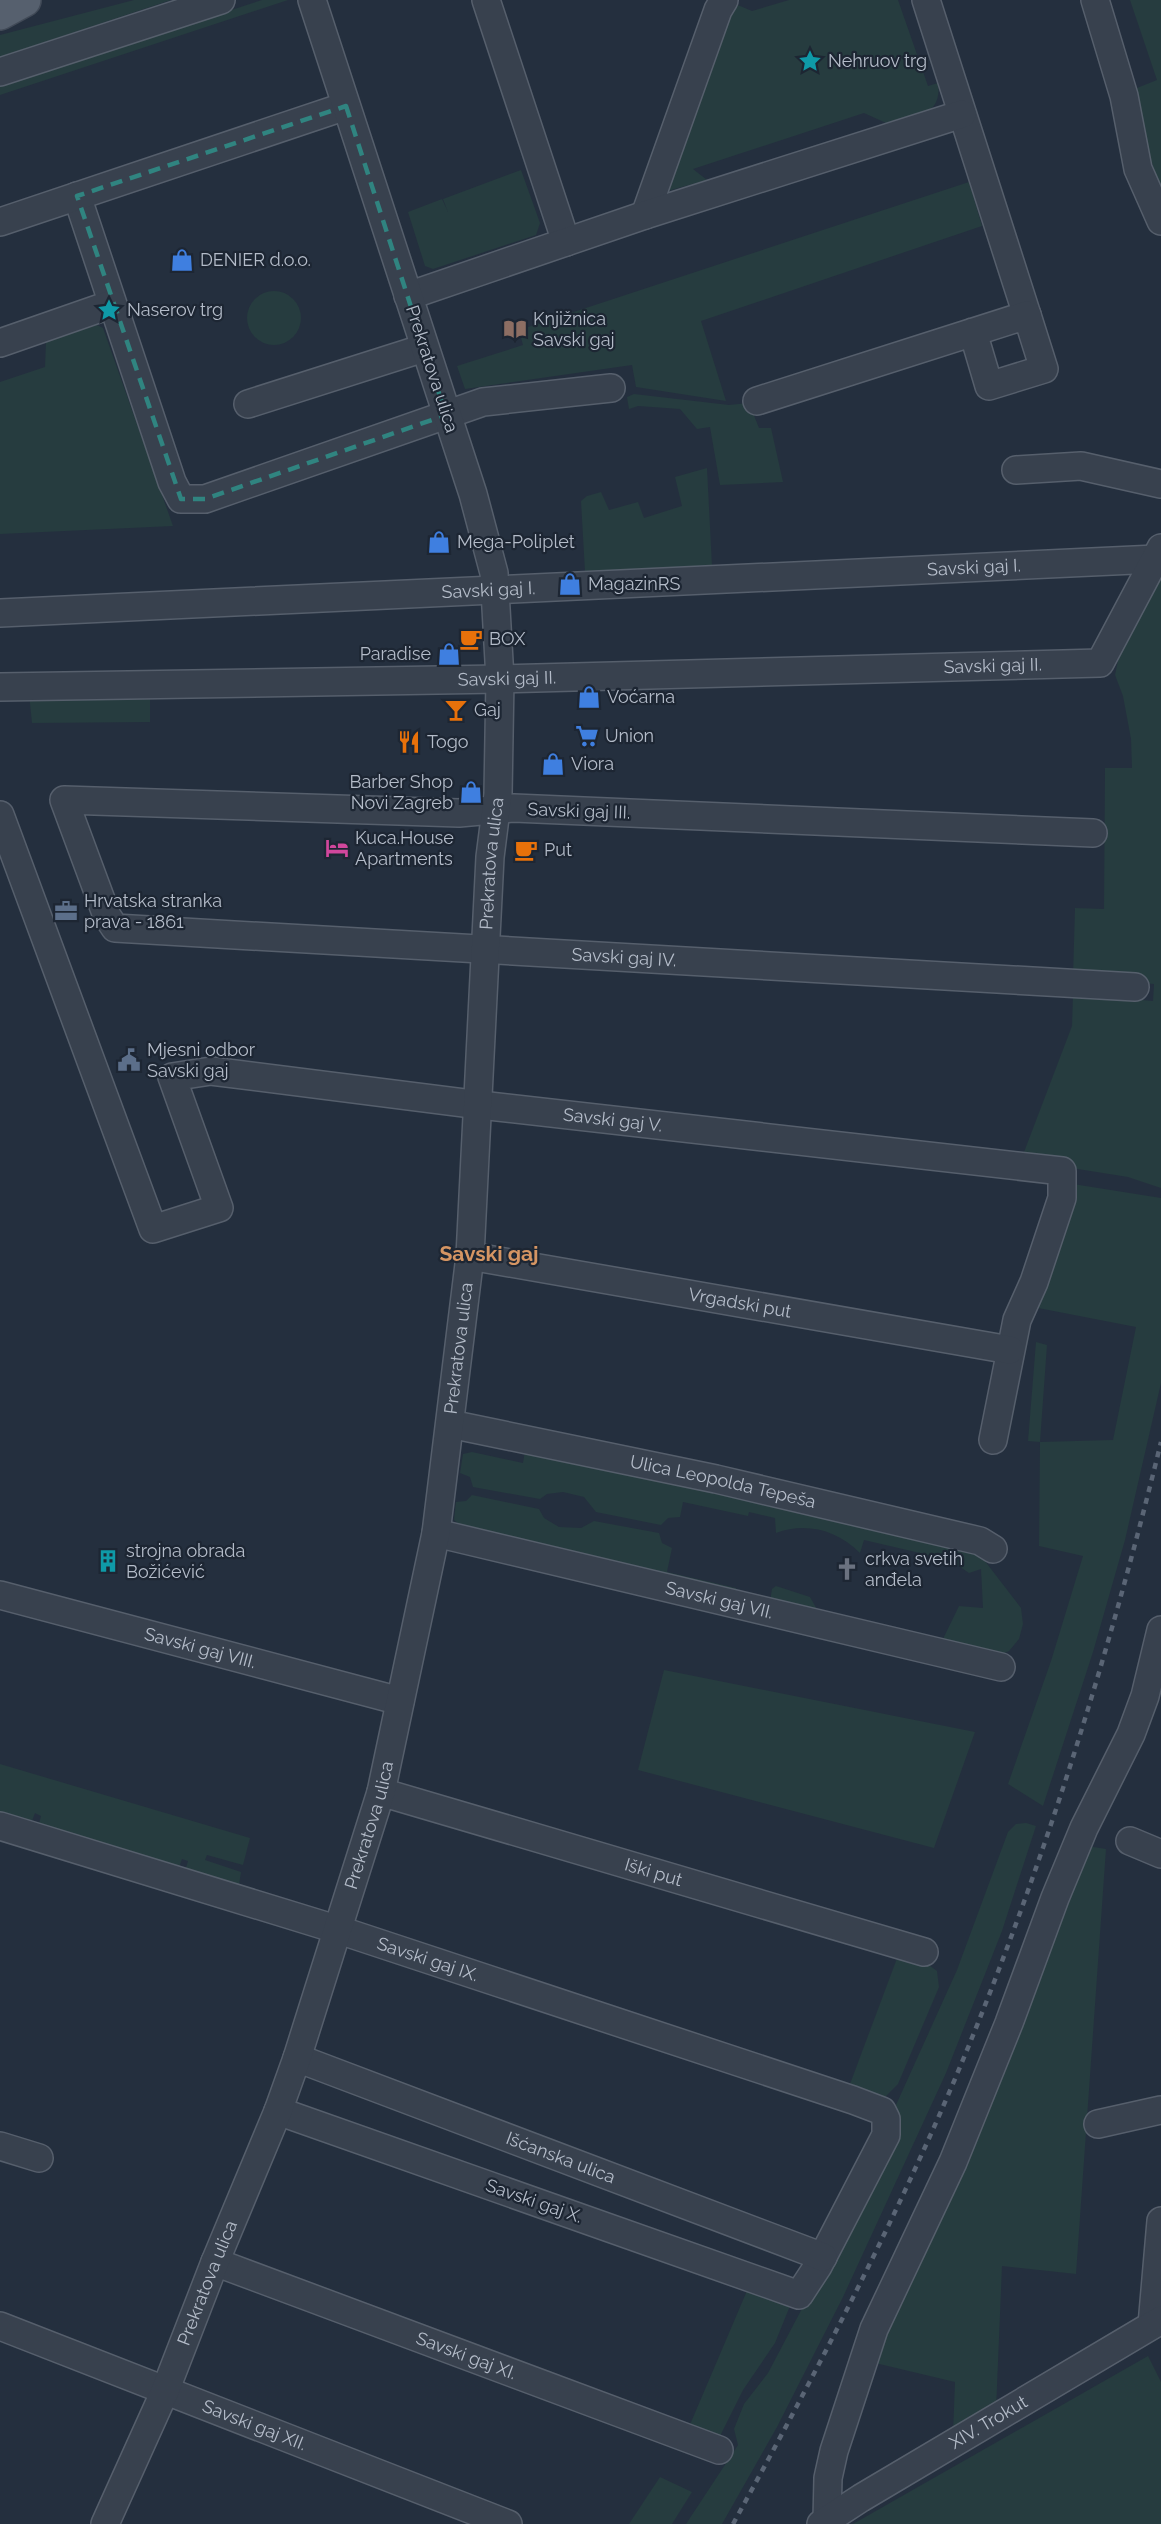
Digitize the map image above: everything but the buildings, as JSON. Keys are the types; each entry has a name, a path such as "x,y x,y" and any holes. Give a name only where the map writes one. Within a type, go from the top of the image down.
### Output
{"main road":[{"path":"0,13 24,0"}],"street":[{"path":"0,72 221,0"},
{"name":"Prekratova ulica","path":"105,2524 165,2391 214,2262 278,2111 339,1930 381,1792 436,1533 470,1256 480,1106 486,949 498,794 500,679 497,591 473,494 312,0"},
{"path":"486,0 567,242"},
{"path":"645,215 718,10 724,0"},
{"path":"926,0 1044,369 989,386 973,332"},
{"path":"1095,0 1124,96 1138,169 1161,221"},
{"path":"0,222 346,106"},
{"path":"408,296 645,215 962,114"},
{"path":"77,196 172,482 182,499 206,499 483,402 611,388"},
{"path":"0,343 112,304"},
{"path":"757,401 1027,315"},
{"path":"248,404 424,348"},
{"path":"1016,470 1081,466 1161,484"},
{"name":"Savski gaj I.","path":"0,613 497,591 1158,554"},
{"name":"Savski gaj II.","path":"0,687 500,679 1100,663 1158,554"},
{"name":"Savski gaj III.","path":"116,928 107,916 64,800 459,813 514,808 1093,833"},
{"name":"Savski gaj V.","path":"0,815 153,1229 219,1208 172,1077 211,1071 480,1106 1062,1171 1062,1198 1017,1320 1010,1350"},
{"name":"Savski gaj IV.","path":"116,928 1135,987"},
{"name":"Vrgadski put","path":"470,1256 1010,1350"},
{"path":"993,1440 1010,1350"},
{"name":"Ulica Leopolda Tepeša","path":"450,1424 716,1479 980,1540 993,1549"},
{"name":"Savski gaj VII.","path":"436,1533 1001,1667"},
{"name":"Savski gaj VIII.","path":"0,1595 400,1701"},
{"path":"824,2521 828,2478 834,2451 874,2329 953,2162 1009,2023 1054,1898 1084,1828 1131,1734 1157,1662 1161,1630"},
{"name":"Iški put","path":"381,1792 924,1952"},
{"name":"Savski gaj IX.","path":"0,1826 339,1930 882,2111 886,2119 886,2135 823,2257"},
{"path":"1130,1841 1161,1854"},
{"name":"Išćanska ulica","path":"297,2058 823,2257"},
{"path":"1098,2124 1161,2110"},
{"name":"Savski gaj X.","path":"278,2111 798,2295 823,2257"},
{"path":"0,2146 39,2158"},
{"name":"XIV. Trokut","path":"824,2521 1156,2323 1161,2221"},
{"name":"Savski gaj XI.","path":"214,2262 719,2450"},
{"name":"Savski gaj XII.","path":"0,2326 508,2524"}],"highlighted area":[{"path":"346,106 446,415 205,499 181,499 77,196"}],"green space":[{"path":"134,0 171,0 0,57 0,35"},
{"path":"262,0 288,0 0,95 0,85"},
{"path":"789,0 898,0 928,86 938,83 936,103 924,113 886,123 864,113 693,169 707,180 664,192 733,3 752,11"},
{"path":"1130,0 1161,0 1161,190 1152,163 1145,165 1137,97 1137,88 1157,80"},
{"path":"521,170 540,223 536,235 433,269 425,266 408,212 442,199 448,212 443,199"},
{"path":"969,182 982,226 701,321 726,401 636,387 632,365 465,389 457,366 523,345 519,330"},
{"path":"269,291 279,291 289,295 297,303 301,318 297,333 289,341 279,345 269,345 259,341 251,333 247,323 247,313 251,303 259,295"},
{"path":"97,325 103,328 173,526 0,534 0,382 45,367 46,342"},
{"path":"634,394 729,405 749,403 759,428 771,428 783,482 720,485 710,427 697,429 680,409 638,406 629,409 627,397"},
{"path":"707,468 712,566 585,572 581,501 587,496 601,492 609,510 638,502 644,518 682,506 675,477"},
{"path":"1161,557 1161,1188 1128,1177 1021,1160 1072,1026 1073,994 1153,1001 1154,984 1073,976 1075,908 1104,909 1105,768 1132,768 1131,739 1123,696 1115,675 1119,656"},
{"path":"150,690 150,722 32,723 29,694"},
{"path":"1073,1184 1161,1198 1161,1383 1125,1540 1093,1652 1043,1806 1008,1784 1051,1661 1083,1556 1039,1546 1040,1442 1113,1440 1136,1327 1033,1307"},
{"path":"1036,1342 1047,1345 1040,1442 1028,1441"},
{"path":"526,1445 961,1546 981,1556 1021,1608 1023,1624 1019,1639 1009,1651 998,1656 941,1643 959,1606 983,1608 981,1569 969,1573 950,1560 864,1540 860,1553 841,1539 821,1530 799,1528 776,1533 775,1518 749,1512 748,1516 683,1502 680,1517 668,1518 661,1525 596,1512 584,1497 563,1492 547,1494 540,1499 473,1487 470,1477 460,1473 463,1454 472,1452 523,1463"},
{"path":"472,1495 539,1509 544,1518 559,1527 581,1528 594,1521 659,1533 662,1543 672,1548 667,1572 736,1588 738,1593 460,1525 454,1520 456,1502 466,1501"},
{"path":"776,1586 810,1597 819,1613 770,1601 772,1589"},
{"path":"664,1670 975,1732 934,1848 638,1770"},
{"path":"0,1764 250,1838 243,1865 207,1855 205,1860 241,1872 239,1885 234,1887 184,1875 188,1861 182,1859 177,1873 38,1828 41,1816 35,1813 30,1826 0,1817"},
{"path":"1026,1823 1036,1826 1002,1931 946,2073 843,2297 777,2427 722,2524 686,2524 738,2445 734,2429 744,2404 768,2373 816,2282 957,1970 1008,1832 1016,1824"},
{"path":"1087,1846 1106,1849 1076,2274 1002,2266 996,2410 953,2434 955,2382 871,2362"},
{"path":"899,1953 926,1963 937,1971 939,1987 898,2084 884,2098 847,2092"},
{"path":"749,2286 792,2301 775,2343 743,2390 717,2442 686,2434"},
{"path":"1148,2356 1161,2382 1161,2524 853,2524"},
{"path":"660,2477 692,2492 672,2524 629,2524"}],"railway":[{"path":"733,2524 794,2412 881,2241 935,2126 991,1991 1047,1837 1097,1680 1161,1442"}],"place":[{"name":"Nehruov trg","path":"810,61"},
{"name":"DENIER d.o.o.","path":"182,260"},
{"name":"Naserov trg","path":"109,310"},
{"name":"Knjižnica Savski gaj","path":"515,329"},
{"name":"Mega-Poliplet","path":"439,542"},
{"name":"MagazinRS","path":"570,584"},
{"name":"BOX","path":"471,639"},
{"name":"Paradise","path":"449,654"},
{"name":"Voćarna","path":"589,697"},
{"name":"Gaj","path":"456,710"},
{"name":"Union","path":"587,736"},
{"name":"Togo","path":"409,742"},
{"name":"Viora","path":"553,764"},
{"name":"Barber Shop Novi Zagreb","path":"471,792"},
{"name":"Kuca.House Apartments","path":"337,848"},
{"name":"Put","path":"526,850"},
{"name":"Hrvatska stranka prava - 1861","path":"66,911"},
{"name":"Mjesni odbor Savski gaj","path":"129,1060"},
{"name":"strojna obrada Božićević","path":"108,1561"},
{"name":"crkva svetih anđela","path":"847,1569"}],"district":[{"name":"Savski gaj","path":"489,1254"}]}
